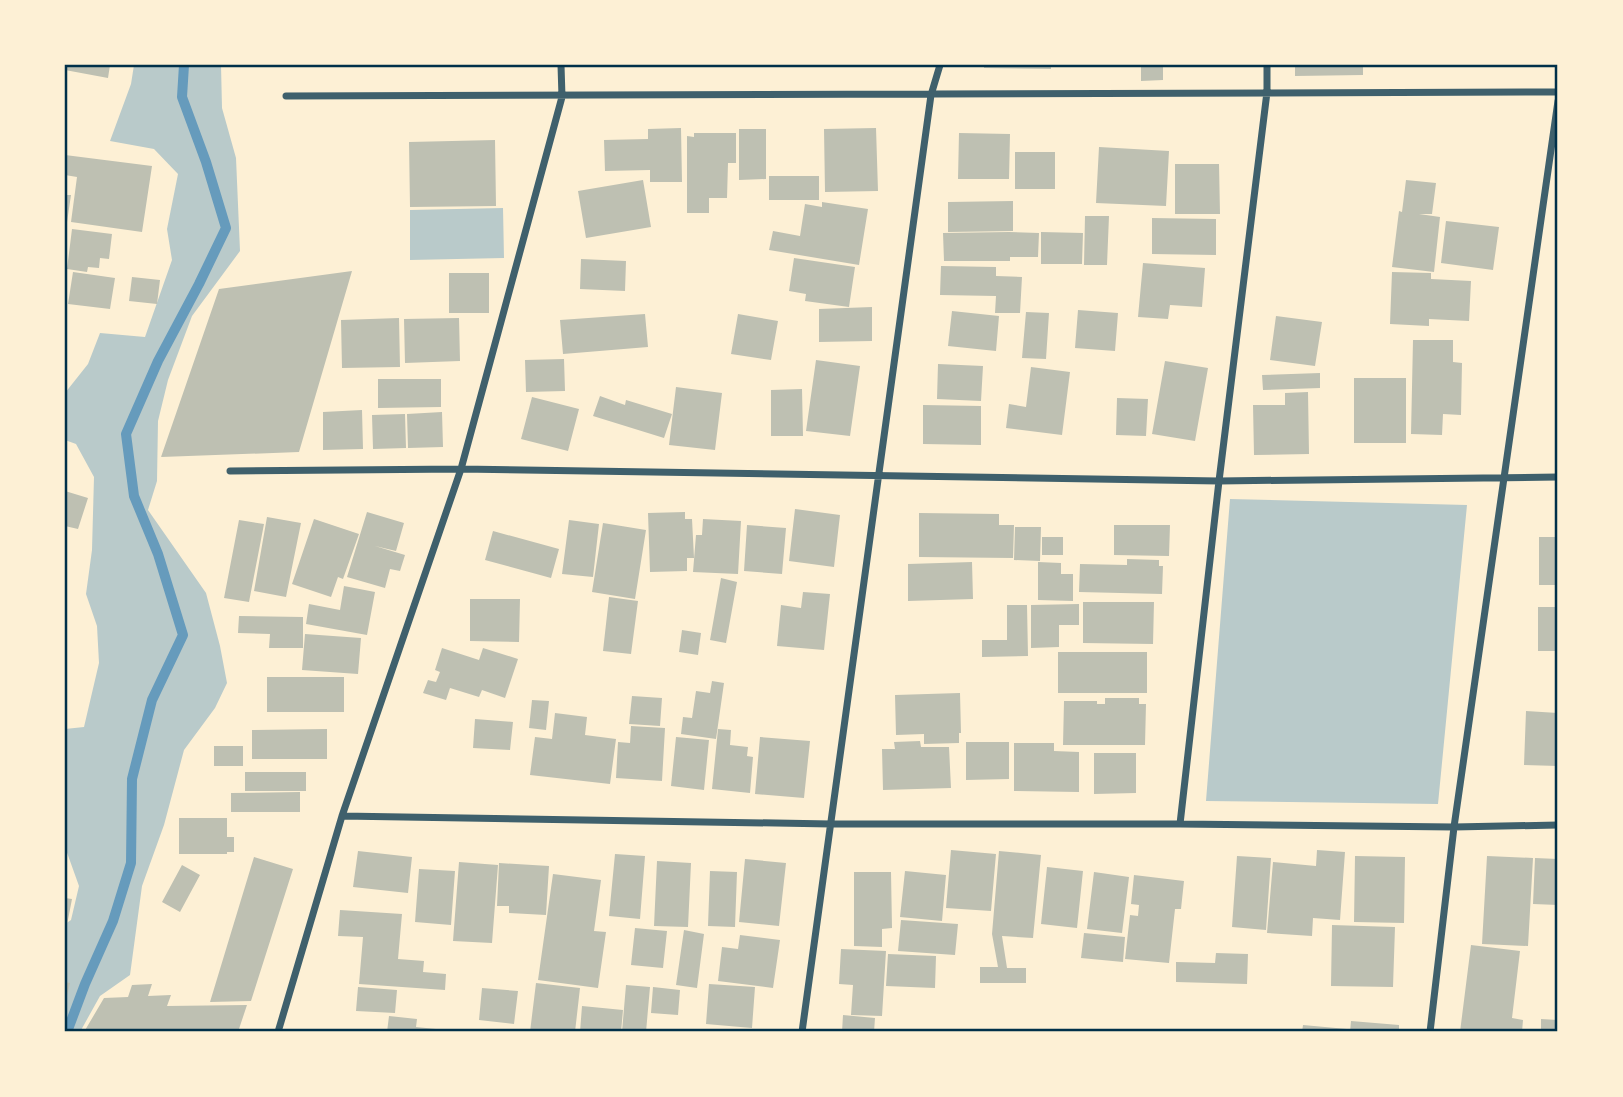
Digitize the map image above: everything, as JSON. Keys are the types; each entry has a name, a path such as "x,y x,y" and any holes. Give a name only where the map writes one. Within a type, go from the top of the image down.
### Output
{"street":[{"path":"278,1032 342,816 461,469 562,97 561,65"},
{"path":"802,1032 932,95 940,65"},
{"path":"1180,824 1267,92 1266,65"},
{"path":"286,96 1558,92"},
{"path":"1430,1032 1454,827 1558,101"},
{"path":"230,471 461,469 1219,481 1558,477"},
{"path":"342,816 831,824 1454,827 1558,825"}],"shaded area":[{"path":"134,65 221,65 222,108 236,158 240,251 192,316 168,380 158,421 157,481 148,510 206,593 227,683 215,708 184,750 164,825 142,886 130,975 100,996 80,1032 65,1032 65,924 71,920 79,886 65,847 65,729 84,727 99,663 97,626 86,594 92,550 94,477 76,444 65,440 65,393 88,364 100,333 145,337 172,260 167,229 178,174 154,149 110,141 131,84"},
{"path":"503,208 504,258 410,260 410,210"},
{"path":"1230,499 1467,505 1438,804 1206,801"}],"building":[{"path":"65,65 110,65 108,78 65,70"},
{"path":"984,65 1051,65 1051,69 984,68"},
{"path":"1141,65 1163,65 1163,80 1141,81"},
{"path":"1295,65 1363,65 1363,75 1295,76"},
{"path":"681,128 682,182 650,182 650,170 605,171 604,140 648,139 648,129"},
{"path":"876,128 878,191 825,192 824,129"},
{"path":"739,129 766,129 766,179 739,180"},
{"path":"694,133 736,133 736,163 728,163 727,198 709,198 709,213 687,213 687,136 694,137"},
{"path":"959,133 1010,134 1009,179 958,179"},
{"path":"495,140 496,206 410,207 409,142"},
{"path":"1099,147 1169,151 1166,206 1096,203"},
{"path":"1015,152 1055,152 1055,189 1015,189"},
{"path":"65,155 152,166 142,232 71,222 77,177 65,175"},
{"path":"1175,164 1219,164 1220,214 1175,214"},
{"path":"769,176 819,176 819,200 769,200"},
{"path":"643,180 651,227 586,238 578,191"},
{"path":"1406,180 1436,183 1432,214 1419,214 1440,217 1434,272 1392,267"},
{"path":"65,195 71,195 66,229 65,229"},
{"path":"1013,201 1013,231 948,232 948,202"},
{"path":"822,202 868,209 859,265 769,250 773,231 800,236 805,204 822,207"},
{"path":"1085,216 1109,216 1107,265 1084,265"},
{"path":"1152,218 1216,219 1216,255 1152,254"},
{"path":"1446,221 1499,227 1493,270 1441,263"},
{"path":"72,229 112,234 109,259 100,258 99,268 88,267 87,272 67,269"},
{"path":"1041,232 1083,233 1082,264 1041,264"},
{"path":"943,233 1039,233 1038,257 1010,257 1010,261 944,261"},
{"path":"794,258 855,267 849,307 805,301 806,294 789,291"},
{"path":"581,259 626,261 625,291 580,289"},
{"path":"1143,263 1205,268 1202,307 1170,305 1168,319 1138,317"},
{"path":"941,266 996,267 996,276 1022,277 1020,313 995,313 996,296 940,295"},
{"path":"352,271 299,452 161,457 219,289"},
{"path":"73,272 115,278 110,309 68,304"},
{"path":"1392,272 1431,273 1431,279 1471,281 1469,321 1429,319 1429,326 1390,324"},
{"path":"449,273 489,273 489,313 449,313"},
{"path":"132,277 160,280 157,304 129,301"},
{"path":"872,307 872,341 819,342 819,309"},
{"path":"1078,310 1118,313 1115,351 1075,348"},
{"path":"952,311 999,316 996,351 948,346"},
{"path":"1026,312 1049,313 1046,359 1022,358"},
{"path":"645,314 648,347 563,354 560,320"},
{"path":"738,314 778,321 771,360 731,354"},
{"path":"1276,316 1322,322 1315,366 1270,360"},
{"path":"399,318 400,367 342,368 341,320"},
{"path":"459,318 460,361 405,363 404,319"},
{"path":"1413,340 1453,340 1453,362 1462,363 1461,415 1443,414 1442,435 1411,434"},
{"path":"564,359 565,391 526,392 525,360"},
{"path":"816,360 860,366 850,436 806,431"},
{"path":"1165,361 1208,368 1195,441 1152,434"},
{"path":"938,364 983,366 981,401 937,399"},
{"path":"1031,367 1070,372 1062,435 1006,428 1009,404 1026,407"},
{"path":"1320,373 1320,388 1263,390 1262,375"},
{"path":"1354,378 1406,378 1406,443 1354,443"},
{"path":"378,379 441,379 441,407 378,408"},
{"path":"676,387 722,393 715,450 669,445"},
{"path":"802,389 803,436 771,436 771,390"},
{"path":"1308,392 1309,454 1254,455 1253,405 1285,405 1285,393"},
{"path":"600,396 625,405 626,400 672,414 664,438 593,416"},
{"path":"532,397 579,409 568,451 521,439"},
{"path":"1117,398 1148,399 1146,436 1116,435"},
{"path":"923,405 981,406 981,445 923,444"},
{"path":"362,410 363,449 323,450 323,412"},
{"path":"442,412 443,447 408,448 407,414"},
{"path":"405,414 406,448 373,449 372,415"},
{"path":"65,491 88,498 78,529 65,526"},
{"path":"795,509 840,515 834,567 789,561"},
{"path":"367,512 404,523 396,551 375,546 405,555 400,571 390,569 385,588 347,577"},
{"path":"685,512 685,519 692,519 694,558 687,558 687,571 650,572 648,513"},
{"path":"919,513 999,514 999,525 1014,525 1013,558 919,557"},
{"path":"267,517 301,523 286,597 254,591"},
{"path":"314,519 359,534 343,579 338,577 331,597 292,584"},
{"path":"703,519 741,521 738,574 693,572 696,535 702,535"},
{"path":"239,520 264,524 249,602 224,598"},
{"path":"569,520 599,524 593,577 562,574"},
{"path":"603,523 646,530 635,599 592,592"},
{"path":"747,525 786,528 782,574 744,571"},
{"path":"1114,525 1170,525 1169,556 1114,555"},
{"path":"1015,527 1041,527 1040,561 1014,560"},
{"path":"493,531 559,549 551,578 485,560"},
{"path":"1042,537 1063,537 1063,555 1042,555"},
{"path":"1539,537 1558,537 1558,585 1539,585"},
{"path":"1127,559 1159,560 1159,566 1163,566 1162,594 1079,592 1080,564 1127,565"},
{"path":"972,562 973,599 908,601 908,564"},
{"path":"1038,562 1061,563 1061,574 1073,574 1073,601 1038,600"},
{"path":"721,578 737,582 726,643 710,640"},
{"path":"344,586 375,592 367,635 306,624 309,604 340,610"},
{"path":"803,592 830,594 824,650 777,646 781,605 801,608"},
{"path":"609,597 638,601 631,654 603,651"},
{"path":"470,599 520,599 519,642 470,641"},
{"path":"1083,602 1154,602 1153,644 1083,643"},
{"path":"1079,604 1079,625 1059,625 1059,647 1031,648 1031,605"},
{"path":"1007,605 1027,605 1028,656 982,657 982,640 1007,640"},
{"path":"1538,607 1558,607 1558,651 1538,651"},
{"path":"239,616 303,617 303,648 269,648 270,634 238,633"},
{"path":"682,630 701,633 698,655 679,652"},
{"path":"305,634 361,638 358,674 302,670"},
{"path":"442,648 479,660 483,648 518,659 505,698 482,690 479,697 450,688 446,700 423,693 428,680 436,682 440,672 435,670"},
{"path":"1058,652 1147,652 1147,693 1058,693"},
{"path":"267,677 344,677 344,712 267,712"},
{"path":"712,681 724,683 716,739 681,734 683,717 692,718 696,691 710,693"},
{"path":"960,693 959,743 924,744 924,734 896,735 895,695"},
{"path":"632,696 662,698 660,726 629,724"},
{"path":"1105,698 1139,698 1139,704 1146,704 1145,745 1063,745 1064,701 1097,701 1097,704 1105,704"},
{"path":"532,700 549,701 546,730 529,728"},
{"path":"1526,711 1558,713 1558,766 1524,765"},
{"path":"555,713 587,717 585,735 616,739 610,784 530,775 535,737 552,739"},
{"path":"475,719 513,722 510,750 473,748"},
{"path":"631,726 665,728 662,781 616,778 618,742 630,743"},
{"path":"327,729 327,759 252,759 252,730"},
{"path":"718,729 731,730 730,745 748,747 747,756 753,757 750,793 712,789"},
{"path":"676,737 709,740 704,790 671,786"},
{"path":"760,737 810,741 804,798 755,794"},
{"path":"920,741 921,747 949,747 951,788 883,790 882,749 895,749 894,742"},
{"path":"966,742 1009,742 1009,779 966,780"},
{"path":"1014,743 1054,743 1054,751 1079,752 1079,792 1014,791"},
{"path":"214,746 243,746 243,766 214,766"},
{"path":"1094,753 1136,753 1136,793 1094,794"},
{"path":"245,772 306,772 306,791 245,791"},
{"path":"300,792 300,812 231,812 231,793"},
{"path":"179,818 227,818 227,837 234,837 234,852 179,854"},
{"path":"951,850 996,854 991,911 946,908"},
{"path":"1317,850 1345,852 1340,920 1313,918 1312,936 1267,933 1273,862 1316,866"},
{"path":"358,851 412,857 408,893 353,887"},
{"path":"999,851 1041,855 1033,938 1002,936 1007,968 1026,968 1026,983 980,983 980,967 998,967 992,934"},
{"path":"615,854 645,856 640,919 609,916"},
{"path":"1237,856 1271,858 1266,930 1232,927"},
{"path":"1355,856 1405,857 1404,923 1354,922"},
{"path":"1487,856 1533,858 1528,946 1482,944"},
{"path":"254,857 293,869 251,1001 210,1002"},
{"path":"1535,858 1558,859 1558,905 1533,904"},
{"path":"745,859 786,863 779,926 739,922"},
{"path":"657,861 691,863 688,927 654,926"},
{"path":"459,862 498,865 492,943 453,941"},
{"path":"499,863 549,866 546,915 509,913 509,906 497,906"},
{"path":"182,865 200,875 180,912 162,902"},
{"path":"1047,867 1083,871 1077,928 1041,924"},
{"path":"419,869 455,871 451,925 415,922"},
{"path":"710,871 737,872 735,927 708,926"},
{"path":"905,871 946,875 942,921 900,917"},
{"path":"854,872 891,872 892,928 882,929 882,947 854,946"},
{"path":"1094,872 1129,877 1122,933 1087,929"},
{"path":"553,874 601,880 594,931 606,932 598,988 538,980"},
{"path":"1134,875 1184,881 1181,909 1175,909 1169,963 1125,959 1130,915 1138,916 1139,905 1131,904"},
{"path":"65,898 72,899 66,930 65,930"},
{"path":"340,910 402,914 398,959 424,961 423,972 446,974 445,990 359,984 363,937 338,936"},
{"path":"901,920 958,924 955,955 898,951"},
{"path":"1332,925 1395,927 1393,987 1331,986"},
{"path":"635,928 667,931 663,968 631,965"},
{"path":"684,930 704,934 697,988 676,985"},
{"path":"1084,933 1125,937 1123,962 1081,958"},
{"path":"740,935 780,940 773,988 718,981 722,947 738,949"},
{"path":"1471,945 1520,951 1512,1018 1523,1020 1522,1032 1460,1032"},
{"path":"841,949 886,951 882,1016 851,1015 853,985 839,984"},
{"path":"1216,953 1248,954 1247,984 1176,982 1176,962 1215,963"},
{"path":"888,954 936,956 935,988 886,986"},
{"path":"65,982 70,983 66,1000 65,1000"},
{"path":"536,983 580,988 575,1032 530,1032"},
{"path":"152,984 148,996 171,995 167,1006 247,1005 238,1032 84,1032 104,998 128,997 132,985"},
{"path":"709,984 755,987 752,1028 706,1024"},
{"path":"626,985 650,987 646,1032 622,1032"},
{"path":"358,987 397,990 395,1013 356,1011"},
{"path":"653,987 680,990 678,1015 651,1013"},
{"path":"482,988 518,991 514,1024 479,1020"},
{"path":"582,1006 623,1010 621,1032 580,1032"},
{"path":"843,1015 875,1018 874,1032 842,1032"},
{"path":"389,1016 417,1019 416,1027 436,1029 436,1032 387,1032"},
{"path":"1541,1019 1558,1020 1558,1032 1541,1032"},
{"path":"1351,1021 1399,1025 1399,1032 1350,1032"},
{"path":"1303,1025 1347,1029 1347,1032 1302,1032"}],"waterway":[{"path":"67,1032 113,921 131,863 132,779 152,700 183,635 158,554 134,496 126,434 158,361 226,228 182,97 184,65"}]}
